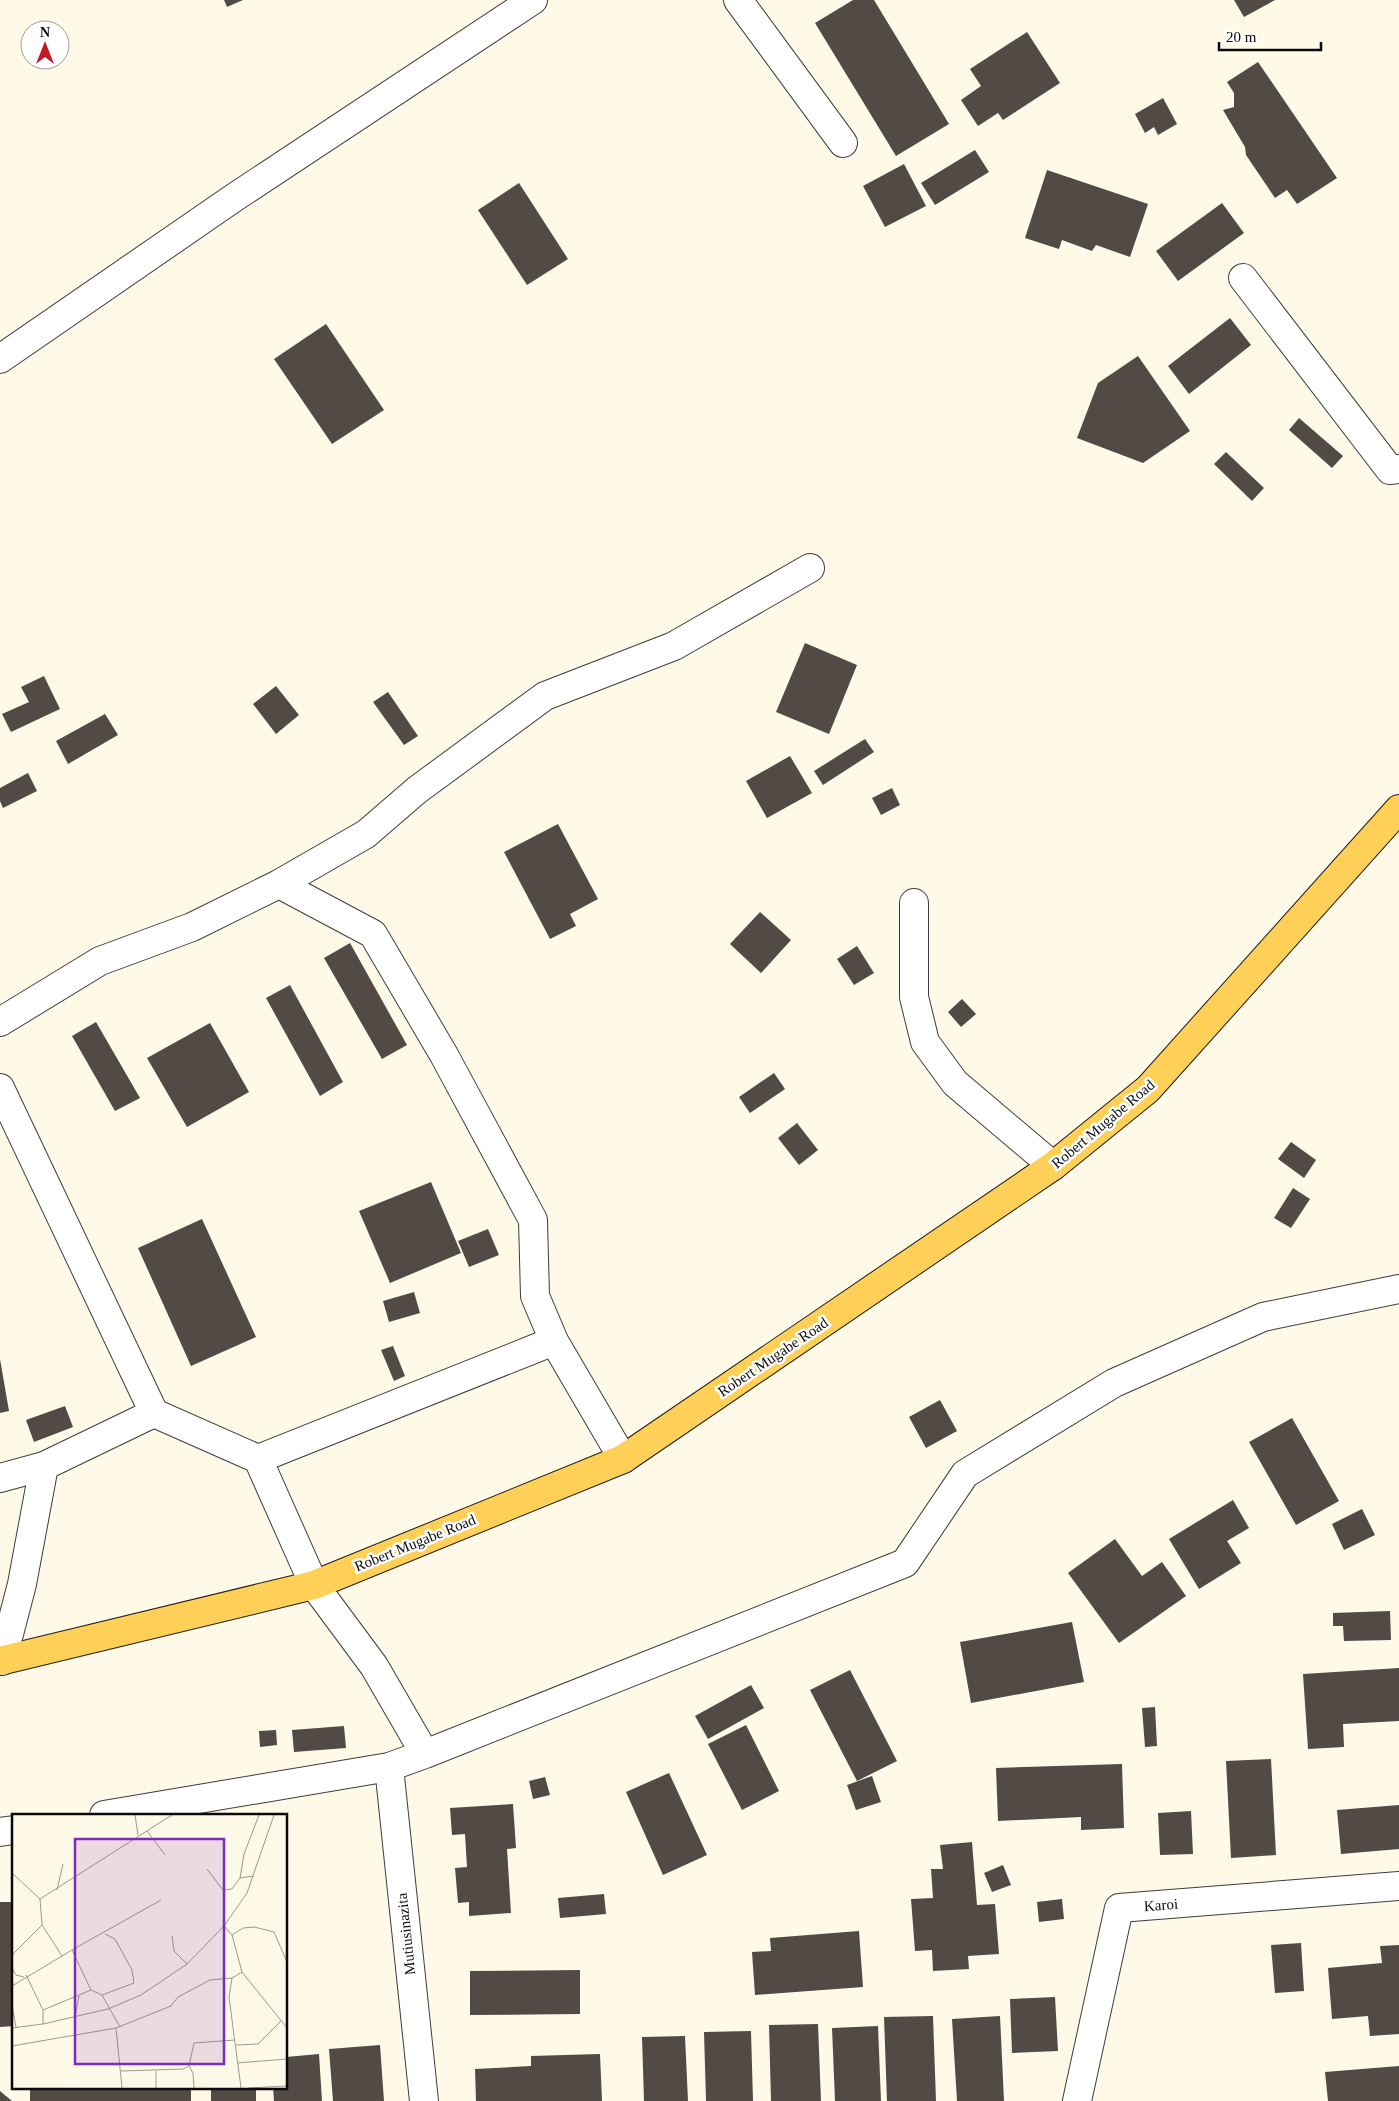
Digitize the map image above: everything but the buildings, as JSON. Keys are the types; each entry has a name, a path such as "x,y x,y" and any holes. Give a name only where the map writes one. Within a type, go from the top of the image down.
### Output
{"main road":[{"name":"Robert Mugabe Road","path":"1,1661 314,1585 623,1459 1053,1166 1148,1089 1398,815"}],"street":[{"path":"0,359 235,197 533,0"},
{"path":"738,0 843,143"},
{"path":"1243,278 1390,470 1399,469"},
{"path":"0,1022 100,961 192,927 279,884 366,834 416,790 545,696 674,646 810,568"},
{"path":"279,884 373,934 444,1055 533,1220 535,1296 554,1341 623,1459"},
{"path":"914,903 914,997 925,1042 955,1083 1053,1166"},
{"path":"0,1088 154,1412 258,1459 314,1585 374,1666 425,1754"},
{"path":"110,1814 389,1766 425,1754 905,1563 965,1474 1114,1383 1263,1317 1399,1289"},
{"path":"258,1459 554,1341"},
{"path":"0,1478 44,1466 154,1412"},
{"path":"1,1661 22,1584 44,1466"},
{"name":"Mutiusinazita","path":"389,1766 424,2101"},
{"name":"Karoi","path":"1077,2101 1119,1908 1399,1886"}]}
